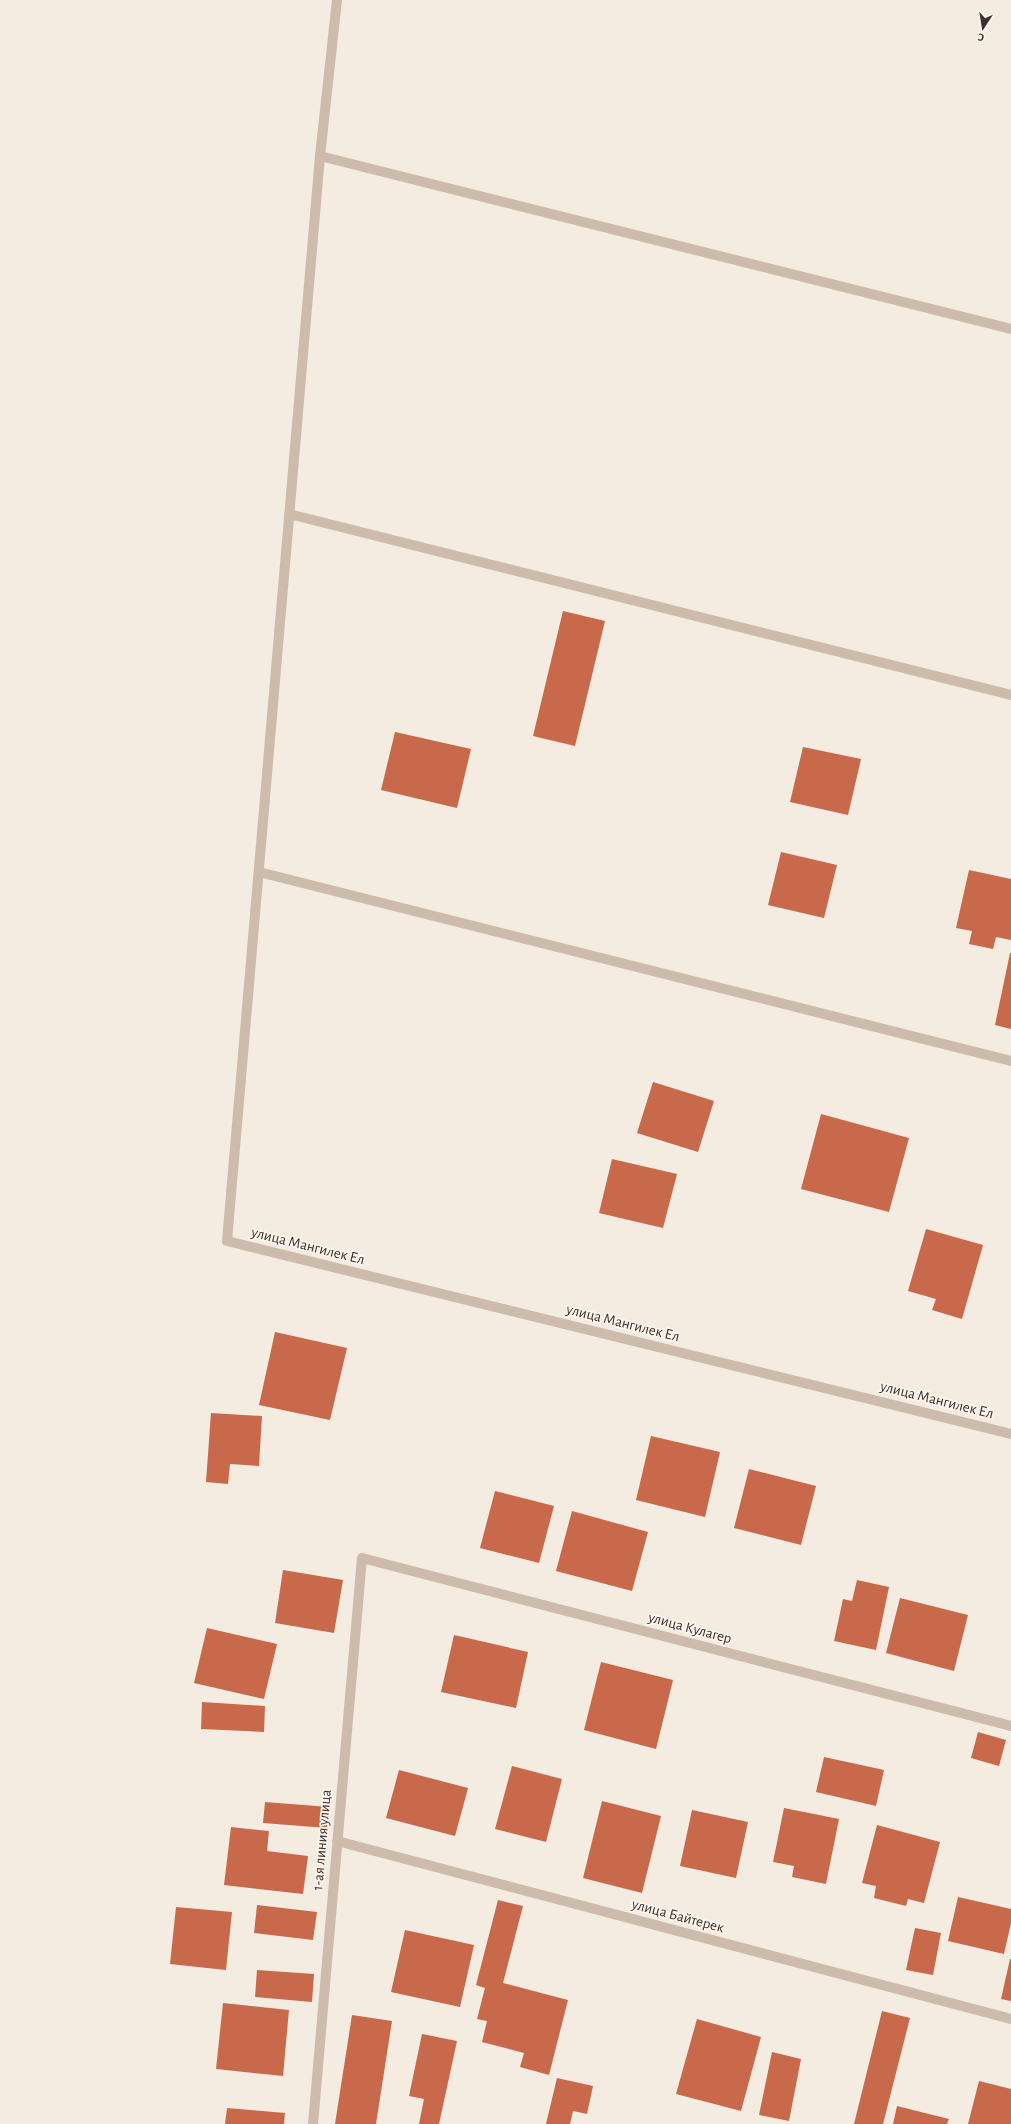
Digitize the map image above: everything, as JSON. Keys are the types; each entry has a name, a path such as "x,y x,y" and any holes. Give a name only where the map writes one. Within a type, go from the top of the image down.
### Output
{"street":[{"path":"337,0 320,156 259,872 1011,1061"},
{"path":"320,156 1011,329"},
{"path":"289,514 1011,695"},
{"name":"улица Мангилек Ел","path":"259,872 227,1241 1011,1434"},
{"name":"улица Кулагер","path":"362,1558 1011,1726"},
{"name":"1-ая линия улица","path":"313,2124 362,1558"},
{"name":"улица Байтерек","path":"337,1841 1011,2019"}],"building":[{"path":"563,611 605,621 575,746 533,736"},
{"path":"395,732 471,749 457,808 381,790"},
{"path":"803,747 861,759 848,815 790,802"},
{"path":"781,852 837,865 824,918 768,905"},
{"path":"969,870 1011,879 1011,940 996,937 993,949 969,944 972,931 956,928"},
{"path":"1011,953 1011,1029 995,1025"},
{"path":"653,1082 714,1101 698,1152 637,1133"},
{"path":"821,1114 909,1138 889,1212 801,1189"},
{"path":"612,1159 677,1174 663,1228 599,1213"},
{"path":"926,1229 983,1245 962,1319 932,1310 936,1299 908,1291"},
{"path":"275,1332 347,1348 330,1420 259,1405"},
{"path":"211,1413 262,1416 259,1466 230,1464 228,1484 206,1482"},
{"path":"651,1436 720,1452 705,1517 636,1500"},
{"path":"749,1469 816,1486 801,1545 734,1528"},
{"path":"495,1491 554,1506 539,1563 480,1548"},
{"path":"572,1511 648,1532 632,1591 556,1571"},
{"path":"283,1570 343,1580 334,1633 275,1623"},
{"path":"857,1580 889,1587 876,1650 834,1641 843,1599 852,1601"},
{"path":"900,1598 968,1615 954,1671 886,1653"},
{"path":"207,1628 277,1644 264,1699 194,1683"},
{"path":"454,1635 528,1652 516,1708 441,1692"},
{"path":"601,1662 673,1680 656,1749 584,1730"},
{"path":"202,1702 265,1706 264,1732 201,1729"},
{"path":"978,1732 1006,1740 999,1766 971,1758"},
{"path":"824,1757 884,1770 876,1806 816,1792"},
{"path":"512,1766 562,1779 546,1842 495,1829"},
{"path":"399,1770 468,1788 455,1836 386,1818"},
{"path":"602,1801 661,1816 642,1893 583,1878"},
{"path":"265,1802 329,1807 327,1828 263,1823"},
{"path":"784,1808 839,1819 826,1884 792,1877 794,1866 773,1862"},
{"path":"692,1810 748,1822 736,1878 680,1866"},
{"path":"877,1825 940,1842 924,1903 908,1899 906,1906 874,1898 876,1886 862,1883"},
{"path":"231,1827 269,1831 267,1851 308,1856 303,1894 224,1885"},
{"path":"958,1897 1011,1909 1011,1923 1004,1954 948,1941"},
{"path":"498,1900 523,1906 503,1983 568,2000 549,2075 520,2067 524,2053 482,2042 487,2021 477,2019 485,1988 476,1985"},
{"path":"257,1905 317,1912 313,1940 254,1933"},
{"path":"176,1907 232,1912 226,1970 170,1964"},
{"path":"915,1928 941,1933 933,1975 906,1970"},
{"path":"405,1930 474,1945 460,2007 391,1992"},
{"path":"1011,1959 1011,2001 1001,1999"},
{"path":"257,1970 314,1974 312,2002 255,1997"},
{"path":"223,2003 289,2010 283,2076 216,2069"},
{"path":"882,2011 910,2018 883,2124 854,2124"},
{"path":"352,2015 392,2021 376,2124 335,2124"},
{"path":"697,2019 761,2037 741,2111 676,2094"},
{"path":"422,2034 457,2041 439,2124 419,2124 424,2099 409,2096"},
{"path":"772,2052 801,2059 789,2121 759,2115"},
{"path":"557,2078 593,2086 587,2114 573,2111 570,2124 546,2124"},
{"path":"979,2081 1011,2089 1011,2124 968,2124"},
{"path":"897,2106 949,2119 947,2124 893,2124"},
{"path":"227,2108 285,2113 284,2124 225,2124"}]}
